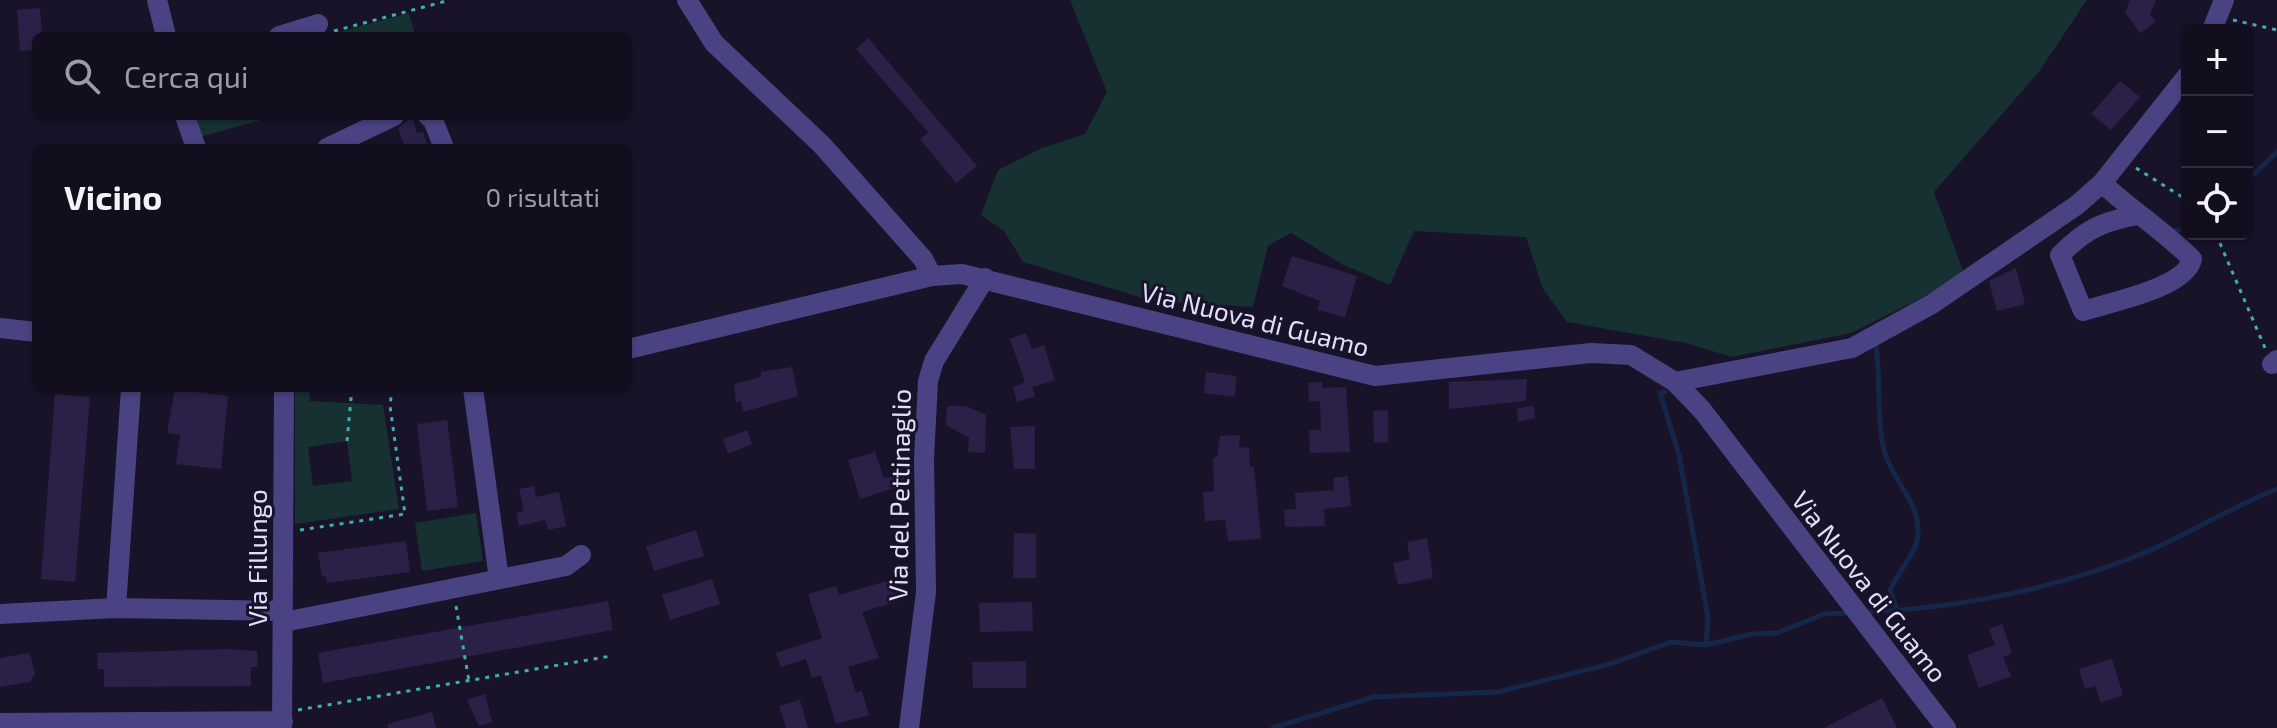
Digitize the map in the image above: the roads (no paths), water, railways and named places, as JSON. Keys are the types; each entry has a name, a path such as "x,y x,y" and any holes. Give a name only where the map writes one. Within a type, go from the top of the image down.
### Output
{"street":[{"path":"157,0 165,32"},
{"path":"687,0 714,43 822,145 923,259 932,276"},
{"path":"292,32 318,24"},
{"path":"1675,382 1852,348 1932,304 2077,205 2102,183 2181,84"},
{"path":"186,120 195,144"},
{"path":"335,144 386,120"},
{"path":"430,120 442,144"},
{"path":"2102,183 2192,259 2190,267 2176,281 2083,311 2060,255 2077,238 2101,222 2137,215"},
{"name":"Via Nuova di Guamo","path":"632,348 932,276 962,274 1375,376 1591,353 1631,355 1675,382 1702,410 1946,728"},
{"name":"Via del Pettinaglio","path":"909,728 926,592 924,458 928,381 934,361 985,278"},
{"path":"0,328 32,332"},
{"path":"116,608 131,392"},
{"name":"Via Fillungo","path":"283,721 284,392"},
{"path":"474,392 499,579"},
{"path":"0,614 116,608 284,617 453,589 566,566 581,555"},
{"path":"0,723 283,721"}],"waterway":[{"path":"2253,175 2277,152"},
{"path":"2170,232 2181,229"},
{"path":"1876,345 1884,450 1912,505 1918,528 1915,547 1890,590 1897,611"},
{"path":"1665,392 1660,393 1679,455 1708,617 1706,645"},
{"path":"1864,612 1969,602 2073,578 2139,555 2277,489"},
{"path":"1273,728 1373,697 1498,692 1610,664 1671,642 1706,645 1751,634 1777,633 1824,614 1850,613"}]}
